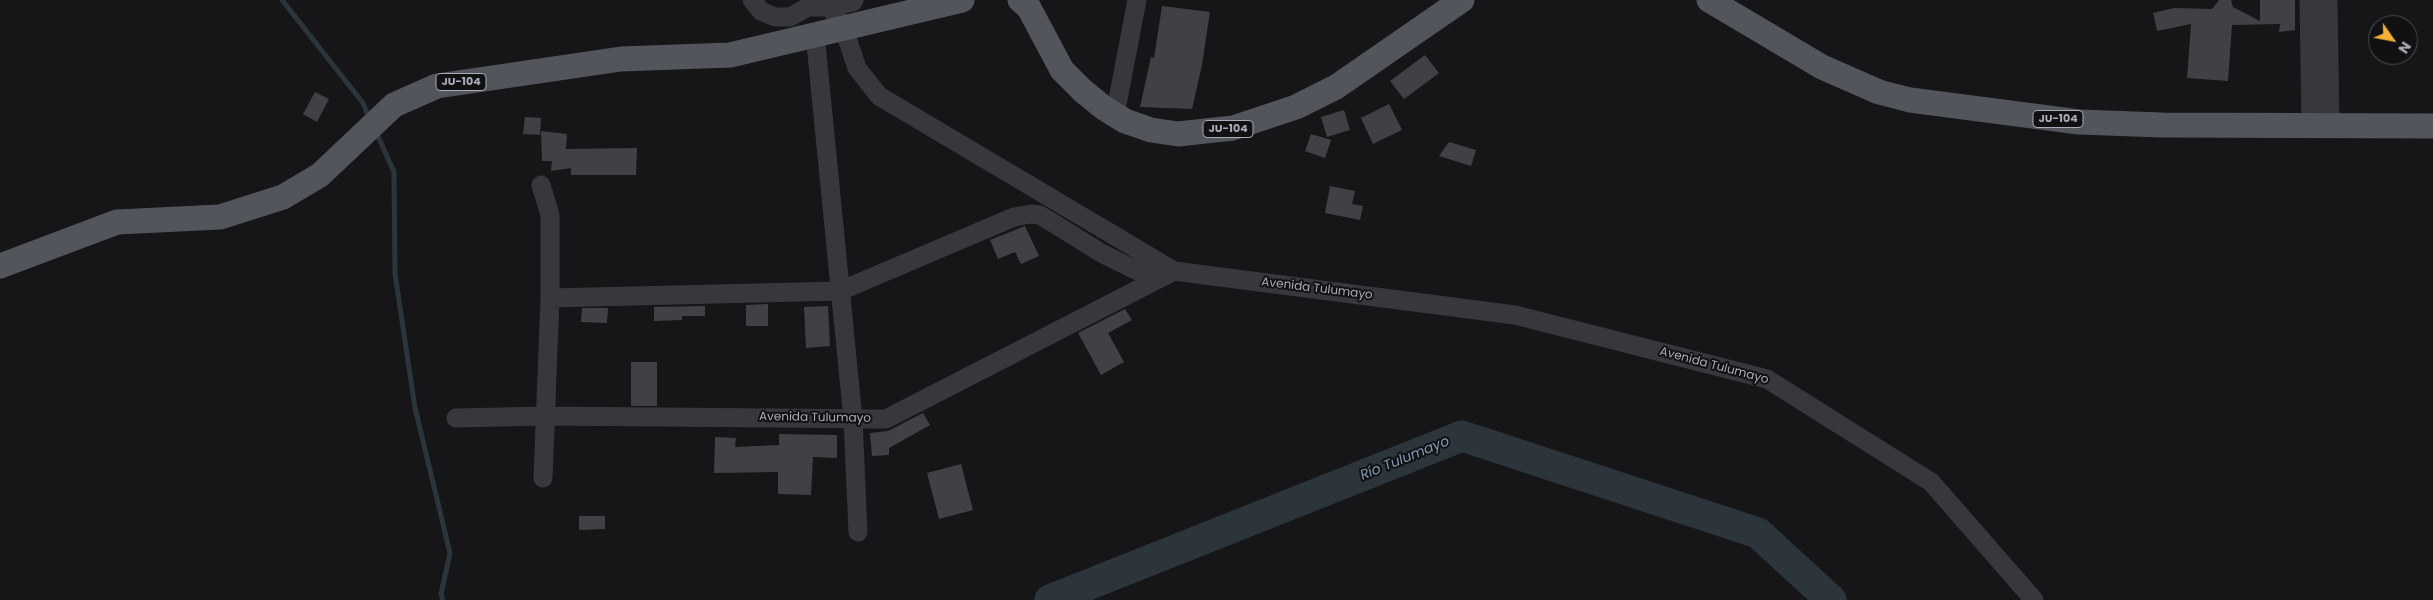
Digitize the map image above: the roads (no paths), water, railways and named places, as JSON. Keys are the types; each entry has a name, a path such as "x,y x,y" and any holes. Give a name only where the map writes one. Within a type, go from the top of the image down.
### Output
{"main road":[{"name":"JU-104","path":"0,266 117,222 220,217 283,197 320,175 394,105 437,86 620,59 730,55 815,34 837,16 962,0"},
{"name":"JU-104","path":"1020,0 1029,8 1062,70 1083,91 1125,121 1151,130 1178,134 1233,128 1263,120 1296,107 1336,87 1462,0"},
{"name":"JU-104","path":"1709,0 1822,67 1870,88 1910,100 2079,122 2320,127 2433,126"}],"street":[{"path":"752,0 761,11 775,17 790,17 808,7 837,16"},
{"path":"837,16 854,0"},
{"path":"1115,114 1137,0"},
{"path":"2310,0 2320,127"},
{"path":"2320,127 2328,0"},
{"path":"837,16 857,68 879,96 1174,271"},
{"path":"815,34 853,419 858,532"},
{"path":"542,185 550,215 550,298 543,478"},
{"path":"550,298 840,291 1014,216 1040,215 1103,254 1156,280"},
{"name":"Avenida Tulumayo","path":"456,418 545,416 886,419 1174,271 1515,315 1767,379 1932,482 2034,600"}],"waterway":[{"path":"282,0 363,103 369,118"},
{"path":"376,132 394,172 395,274 415,408 450,553 441,594 443,600"},
{"name":"Río Tulumayo","path":"1050,600 1462,436 1758,533 1831,600"}]}
